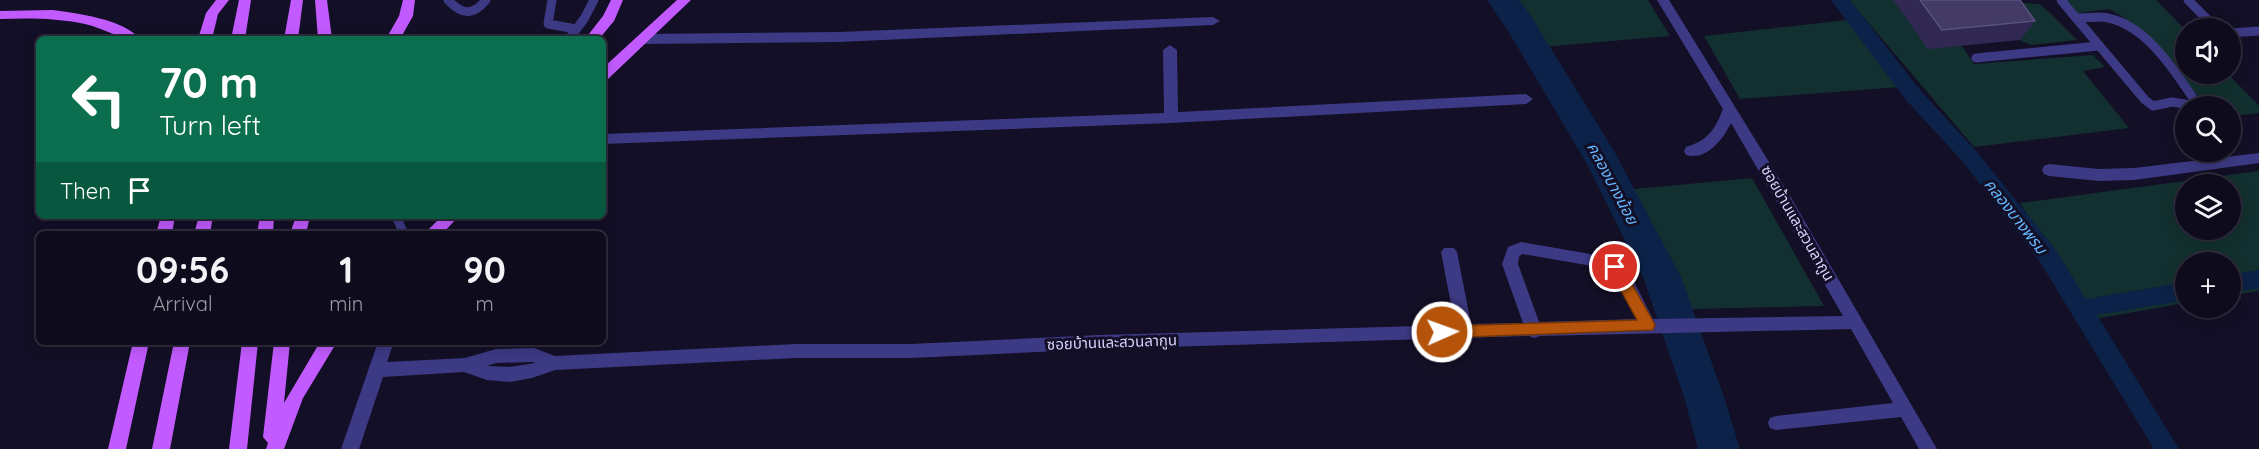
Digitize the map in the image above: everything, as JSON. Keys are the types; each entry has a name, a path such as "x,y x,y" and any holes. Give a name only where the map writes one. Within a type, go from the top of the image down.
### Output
{"main road":[{"path":"207,36 212,13 223,0"},
{"path":"239,36 245,0"},
{"path":"291,36 297,0"},
{"path":"321,0 324,36"},
{"path":"395,36 406,16 409,0"},
{"path":"594,36 609,18 616,0"},
{"path":"606,73 685,0"},
{"path":"0,15 55,15 117,29 128,36"},
{"path":"435,231 449,219"},
{"path":"117,449 140,345"},
{"path":"162,449 181,345"},
{"path":"238,449 250,345"},
{"path":"273,449 282,345"},
{"path":"273,449 298,390 327,345"}],"street":[{"name":"ซอยบ้านและสวนลากูน","path":"1663,0 1730,108 1929,449"},
{"path":"643,39 839,37 1213,21"},
{"path":"1170,50 1171,118"},
{"path":"606,139 1171,118 1526,99"},
{"path":"1691,151 1704,148 1712,143 1724,126 1730,108"},
{"path":"2049,170 2099,175 2134,174 2259,158"},
{"path":"1534,331 1510,264 1510,255 1514,250 1521,248 1608,262 1615,267 1648,325"},
{"path":"1449,252 1464,331"},
{"name":"ซอยบ้านและสวนลากูน","path":"378,370 465,365 489,374 524,374 554,363 796,351 911,351 1100,342 1534,331 1648,325 1854,322"},
{"path":"350,449 385,345"},
{"path":"1776,423 1905,409"}],"lane":[{"path":"448,0 456,10 464,14 474,12 486,0"},
{"path":"552,0 548,24 576,29"},
{"path":"571,36 594,0"},
{"path":"2061,0 2099,46 2153,106 2179,102 2192,105 2195,101 2187,88 2160,57 2126,25 2115,20 2076,18"},
{"path":"2188,0 2206,18"},
{"path":"2241,32 2259,31"},
{"path":"1976,58 2099,46"}],"green space":[{"path":"1507,0 1648,0 1670,36 1542,47"},
{"path":"1849,0 1931,0 1974,64 2093,55 2105,67 2083,71 2129,128 1974,147"},
{"path":"2066,0 2156,0 2175,20 2175,71 2125,18 2109,9 2078,13"},
{"path":"2007,2 2039,4 2077,40 2032,45 2021,41 2005,18"},
{"path":"1847,20 1900,87 1740,99 1704,36"},
{"path":"2187,84 2238,84 2259,106 2259,113 2241,115 2241,96 2198,96"},
{"path":"2259,171 2259,291 2241,294 2241,252 2175,252 2175,305 2095,319 2020,203 2175,182 2175,240 2241,240 2241,174 2237,174"},
{"path":"1752,178 1824,306 1692,309 1652,231 1625,190"}],"building":[{"path":"1920,0 2020,0 2035,21 1942,30"}],"waterway":[{"name":"คลองบางน้อย","path":"1502,0 1520,24 1602,160 1662,277 1704,397 1719,449"},
{"name":"คลองบางพรม","path":"1840,0 1913,95 1970,157 2048,256 2081,309"},
{"path":"2241,282 2259,279"},
{"path":"2081,309 2175,293"},
{"name":"คลองบางพรม","path":"2081,309 2167,449"}],"route":[{"path":"1442,332 1534,331 1648,325 1615,267"}]}
